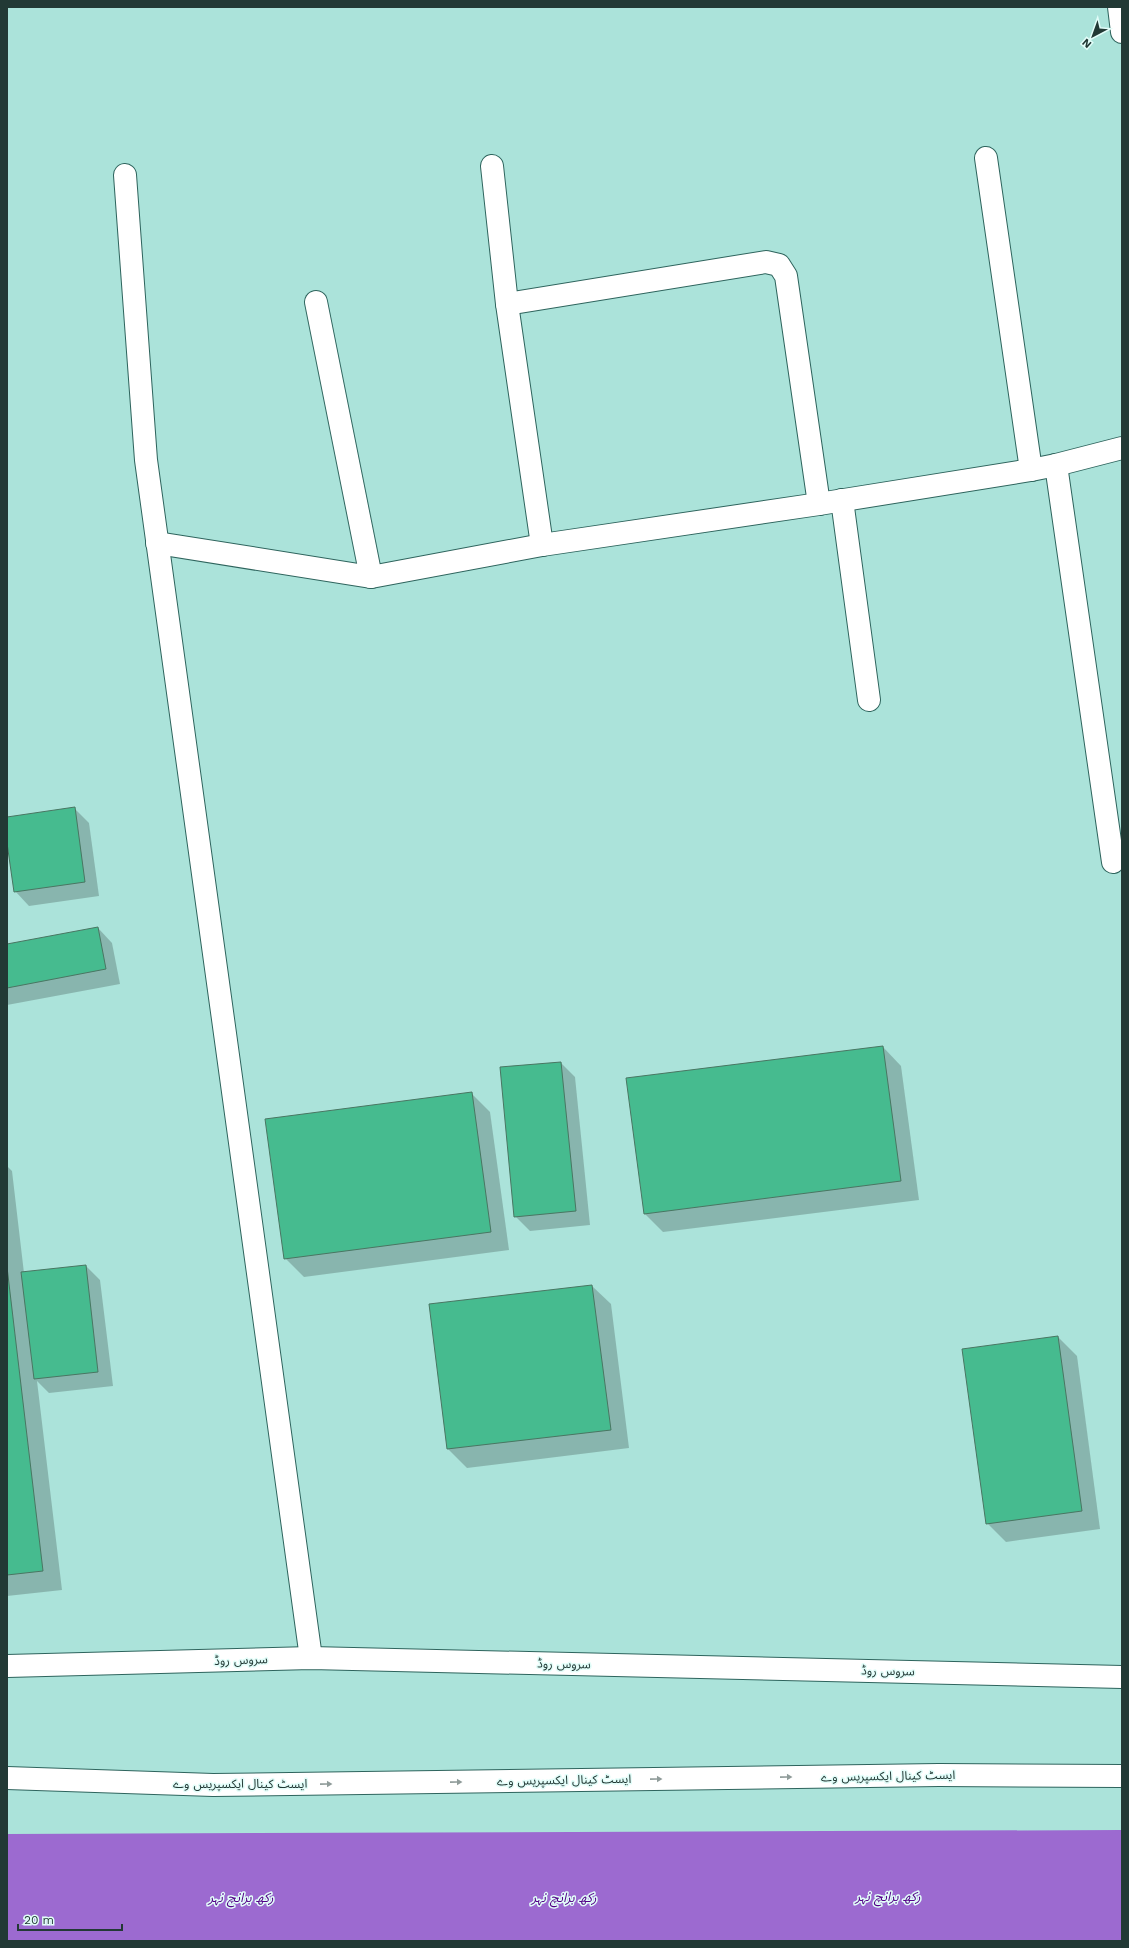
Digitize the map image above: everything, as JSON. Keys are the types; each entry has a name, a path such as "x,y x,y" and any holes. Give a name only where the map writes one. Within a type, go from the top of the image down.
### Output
{"street":[{"path":"1119,7 1122,32"},
{"path":"986,158 1030,470"},
{"path":"492,166 507,304 542,545"},
{"path":"125,175 146,460 311,1658"},
{"path":"507,304 766,262 779,265 786,276 819,504"},
{"path":"316,302 371,577"},
{"path":"157,543 371,577 542,545 819,504 1030,470 1122,448"},
{"path":"1056,465 1113,862"},
{"path":"842,500 869,700"},
{"name":"سروس روڈ","path":"7,1666 311,1658 1122,1677"},
{"path":"939,1775 1122,1766"},
{"name":"ایسٹ کینال ایکسپریس وے","path":"7,1778 213,1786 939,1775 1122,1776"},
{"path":"7,1791 213,1786"}],"water":[{"name":"رکھ برانچ نہر","path":"1122,1830 1122,1941 7,1941 7,1834"}],"building":[{"path":"75,807 85,882 14,892 7,843 7,817"},
{"path":"98,927 106,969 7,988 7,944"},
{"path":"883,1046 901,1181 644,1214 626,1078"},
{"path":"561,1062 576,1211 514,1217 500,1067"},
{"path":"472,1092 491,1232 284,1259 265,1119"},
{"path":"86,1265 98,1372 34,1379 21,1272"},
{"path":"7,1267 43,1571 7,1575"},
{"path":"592,1285 611,1430 447,1449 429,1304"},
{"path":"1058,1336 1082,1511 986,1524 962,1349"}]}
